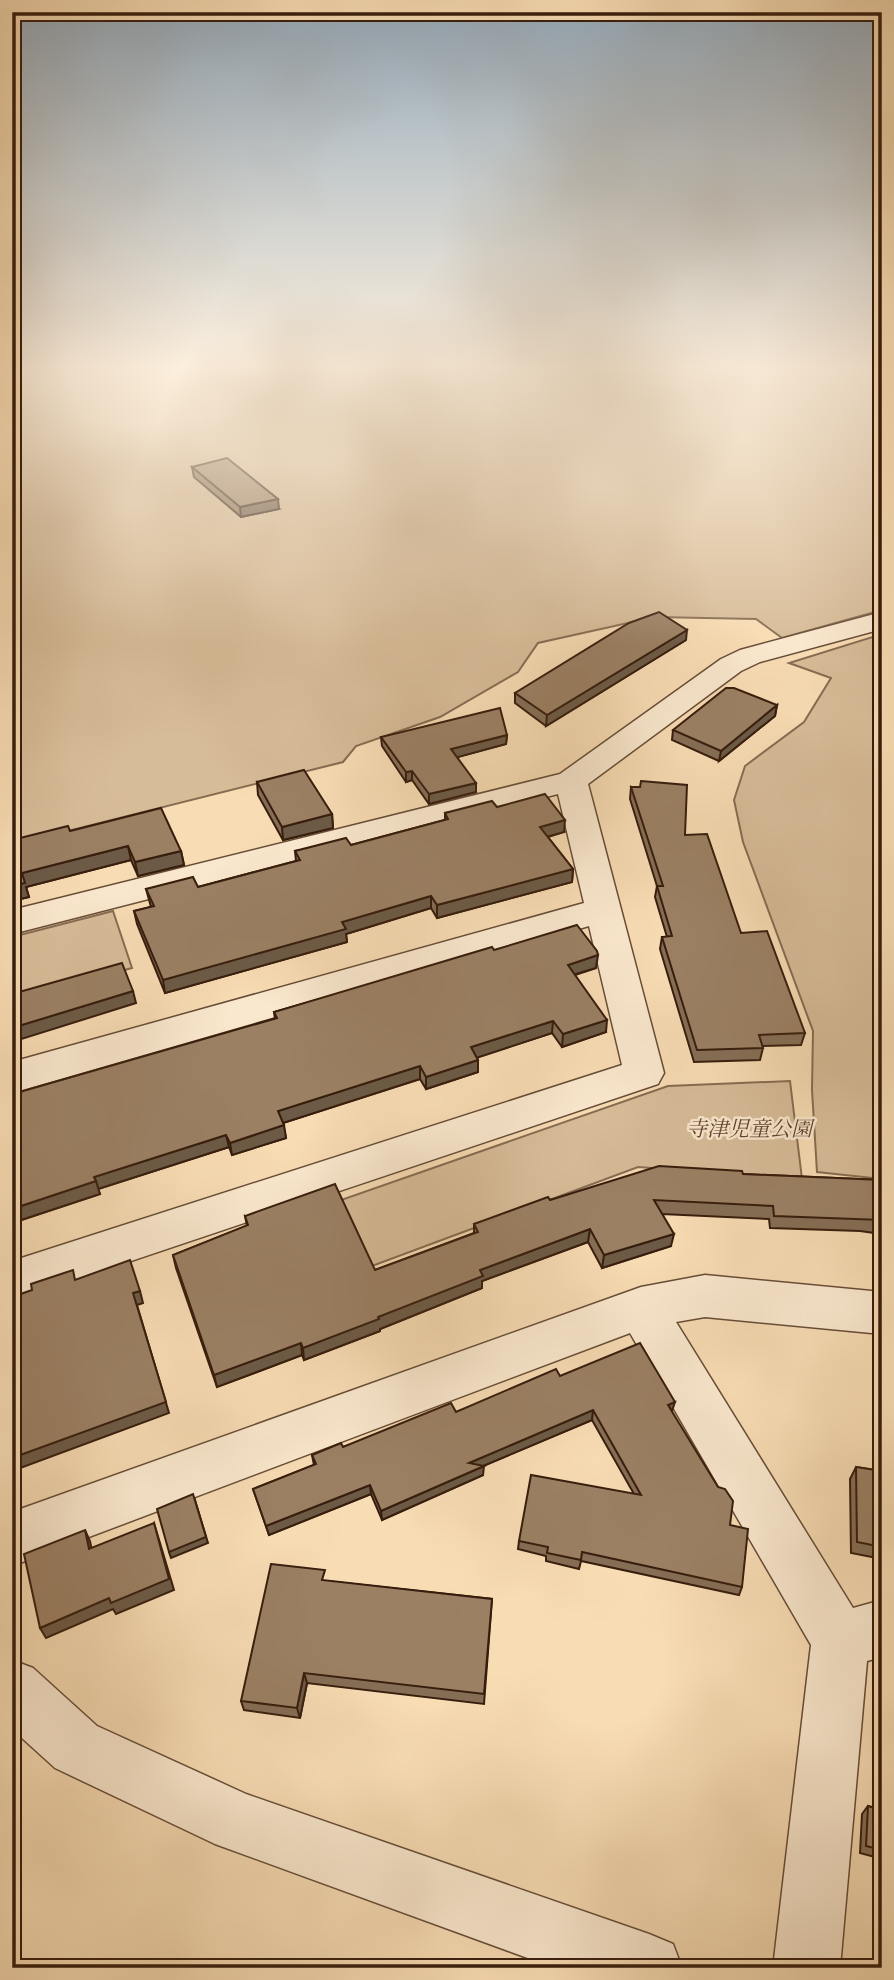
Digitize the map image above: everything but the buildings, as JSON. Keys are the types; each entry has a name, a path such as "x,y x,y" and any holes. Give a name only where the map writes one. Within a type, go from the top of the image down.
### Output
{"street":[{"path":"12,922 571,781 731,665 750,656 882,620"},
{"path":"12,1281 644,1073 571,781"},
{"path":"12,1079 603,910"},
{"path":"12,1539 641,1308 705,1296 882,1313"},
{"path":"641,1308 861,1634 806,1968"},
{"path":"12,1689 76,1747 237,1822 649,1968"}],"green space":[{"path":"12,460 882,460 882,610 782,638 756,619 655,617 538,643 518,672 440,717 356,746 343,762 12,845"},
{"path":"882,634 882,1179 817,1172 812,1090 813,1031 743,842 734,800 745,766 804,722 831,678 789,663"},
{"path":"113,911 132,968 12,1000 12,937"},
{"name":"寺津児童公園","path":"790,1081 802,1179 638,1167 372,1266 341,1200 668,1086"}]}
